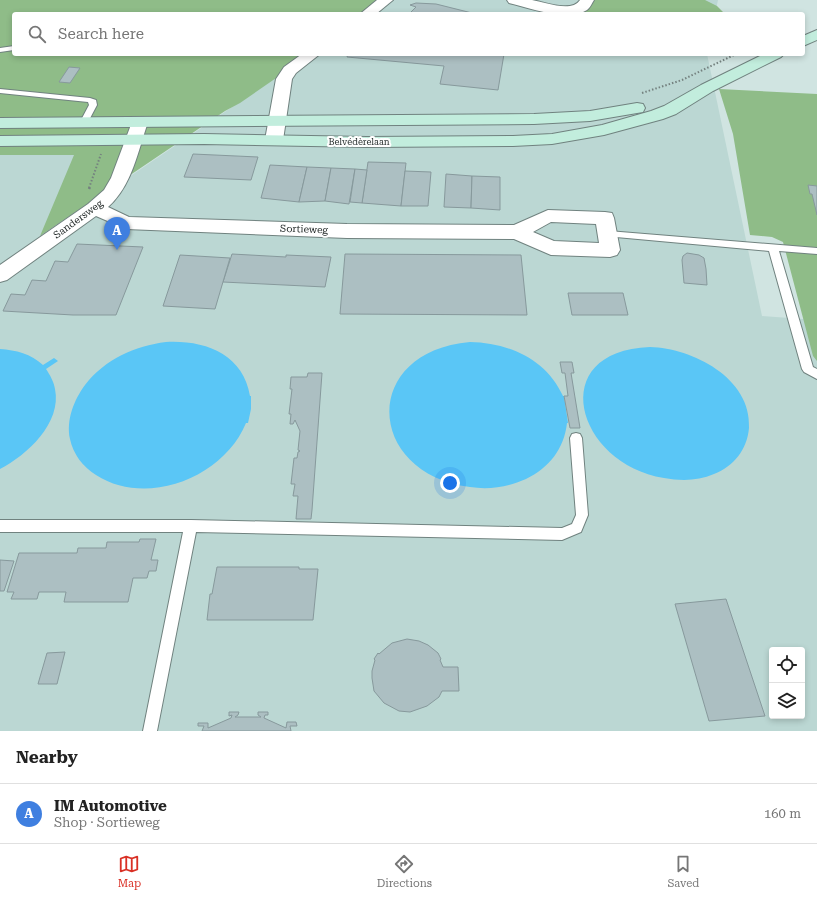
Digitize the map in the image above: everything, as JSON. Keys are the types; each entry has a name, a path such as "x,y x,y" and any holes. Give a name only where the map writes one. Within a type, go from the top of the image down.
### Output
{"main road":[{"path":"805,40 817,35"},
{"name":"Belvédèrelaan","path":"0,141 134,139 367,142 513,141 552,139 604,130 657,115 682,104 707,88 772,56"},
{"name":"Belvédèrelaan","path":"0,123 534,119 575,117 637,108 707,88"}],"street":[{"path":"370,12 386,0"},
{"path":"514,0 566,11 579,8 584,5 587,0"},
{"path":"274,140 282,83 286,74 309,56"},
{"name":"Sandersweg","path":"0,275 95,208 109,196 117,184 140,122"},
{"name":"Sortieweg","path":"95,208 126,222 347,231 517,232"},
{"path":"548,216 605,218 610,250 551,248 517,232 548,216"}],"lane":[{"path":"0,50 12,48"},
{"path":"0,91 90,100 93,102 93,105 84,122"},
{"path":"608,234 773,246 817,251"},
{"path":"773,246 808,369 817,375"},
{"path":"0,526 191,526 562,534 577,528 582,515 576,438"},
{"path":"150,731 191,526"}],"path":[{"path":"638,94 682,80 732,56"}],"shaded area":[{"path":"389,0 718,0 715,12 372,12"},
{"path":"307,56 707,56 762,316 817,320 817,731 0,731 0,155 76,154 48,232"}],"green space":[{"path":"0,0 387,0 371,12 12,12 12,56 308,56 40,236 74,155 0,155"},
{"path":"590,0 705,0 717,6 723,12 581,12"},
{"path":"719,89 817,94 817,361 813,356 783,242 772,237 750,235 733,134"}],"water":[{"path":"166,342 181,342 208,347 220,352 231,360 246,382 251,396 251,409 248,423 246,423 235,442 220,459 202,472 182,482 160,487 138,488 116,484 91,472 76,455 71,445 69,432 70,418 74,404 85,385 111,361 121,355 143,347"},
{"path":"470,342 499,346 525,356 547,372 564,396 568,423 559,449 554,457 534,475 512,484 491,488 477,488 436,477 411,460 395,438 389,413 394,389 409,367 434,351"},
{"path":"650,347 684,353 701,360 716,369 730,381 741,394 747,410 749,428 748,436 742,450 728,467 708,476 696,479 677,480 664,478 634,469 610,452 593,431 584,409 585,387 595,367 617,353"},
{"path":"0,349 23,353 43,365 54,358 58,361 46,369 54,384 56,402 48,426 21,455 0,469"}],"building":[{"path":"416,3 436,4 468,12 411,12 416,7 410,5"},
{"path":"504,56 498,90 440,84 444,66 347,57"},
{"path":"69,67 80,68 70,83 59,82"},
{"path":"193,154 258,157 251,180 184,177"},
{"path":"368,162 406,163 401,206 362,203"},
{"path":"270,165 307,167 299,202 261,198"},
{"path":"307,167 331,168 325,201 299,202"},
{"path":"331,168 355,169 349,204 325,201"},
{"path":"355,169 367,170 362,203 350,202"},
{"path":"405,171 431,172 428,206 401,206"},
{"path":"446,174 472,176 471,208 444,207"},
{"path":"472,176 500,177 500,210 471,208"},
{"path":"808,185 817,186 817,215 812,194 810,194"},
{"path":"77,244 143,247 116,315 73,315 3,311 11,294 25,295 32,280 46,281 55,261 68,262"},
{"path":"687,253 699,255 704,258 707,285 684,283 682,260 683,256"},
{"path":"232,254 286,257 286,255 331,257 325,287 223,282"},
{"path":"345,254 521,255 527,315 340,314"},
{"path":"180,255 230,258 215,309 163,306"},
{"path":"568,293 623,293 628,315 572,315"},
{"path":"560,362 572,362 574,373 571,373 580,428 570,428 564,396 568,396 565,373 562,373"},
{"path":"308,373 322,373 312,510 311,519 296,519 298,496 293,496 295,484 291,484 294,458 297,458 298,452 300,451 298,450 300,431 295,420 293,424 290,424 291,414 289,414 292,389 290,389 291,377 307,377"},
{"path":"140,539 156,539 151,560 158,560 156,571 149,571 147,578 133,578 128,602 64,602 66,592 39,592 37,599 11,599 14,592 7,592 19,553 77,553 78,548 106,548 107,542 139,542"},
{"path":"0,560 14,561 4,591 0,591"},
{"path":"217,567 299,567 299,569 318,569 313,620 207,620 210,594 212,594"},
{"path":"726,599 765,716 709,721 675,604"},
{"path":"407,639 419,641 428,645 438,653 443,667 458,667 459,691 442,691 439,697 427,706 410,712 399,711 384,703 374,691 372,671 374,659 378,653 379,654 392,643"},
{"path":"65,652 57,684 38,684 47,653"},
{"path":"229,712 239,712 235,717 261,717 258,715 258,712 268,712 268,715 265,715 264,718 286,728 287,722 296,722 297,726 290,726 291,731 202,731 204,726 198,726 198,723 208,723 208,728 231,718 232,715 229,716"}],"place":[{"name":"IM Automotive","path":"117,250"}]}
